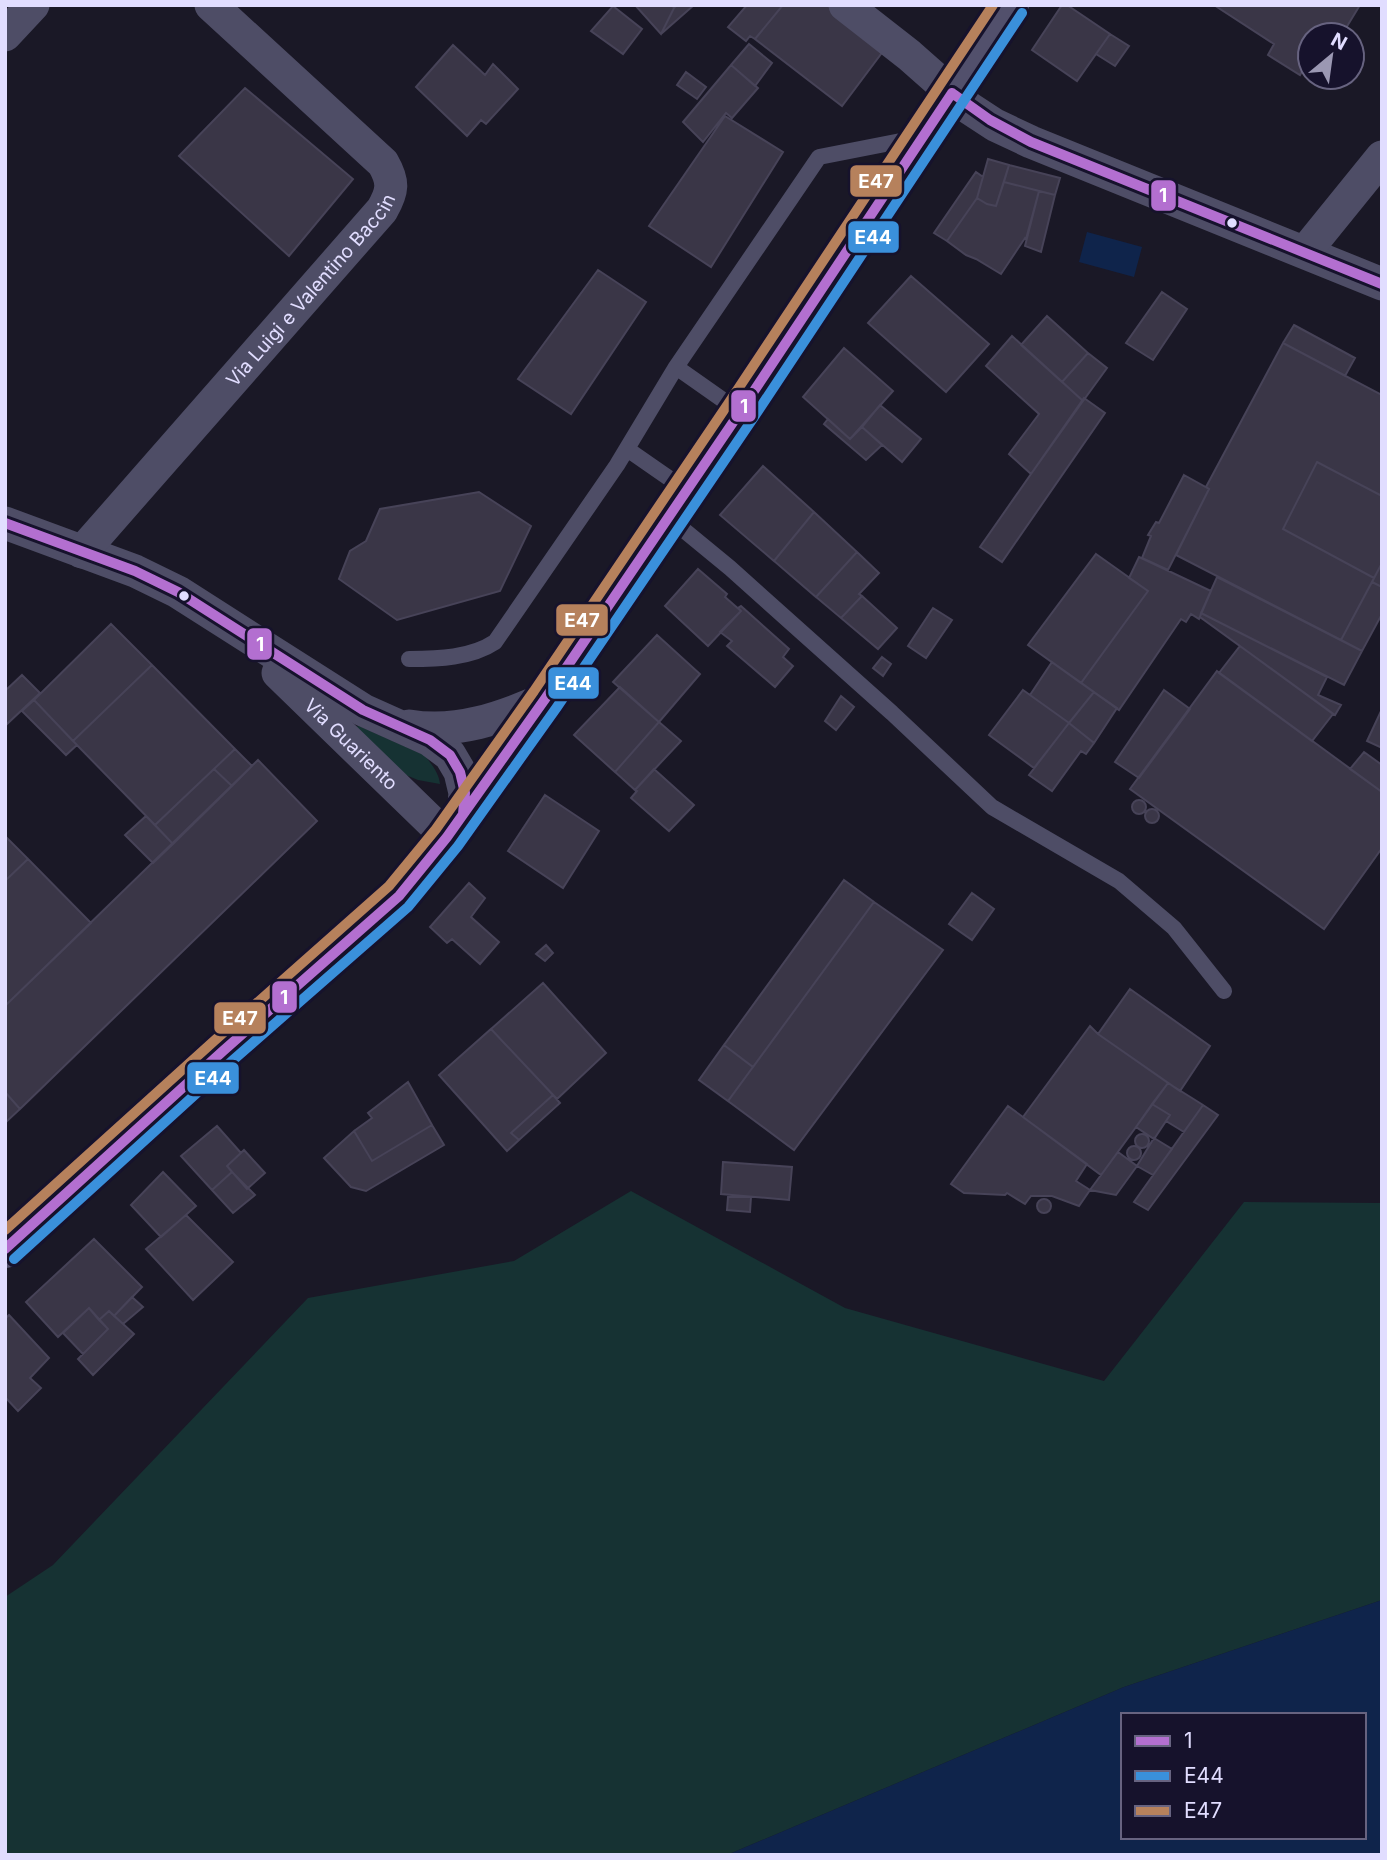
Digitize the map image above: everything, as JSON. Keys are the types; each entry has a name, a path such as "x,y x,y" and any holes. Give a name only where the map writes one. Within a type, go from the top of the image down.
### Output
{"main road":[{"path":"5,1249 398,896 455,825 545,699 740,412 1010,5"}],"street":[{"path":"5,35 33,5"},
{"name":"Via Luigi e Valentino Baccin","path":"82,552 382,210 391,188 390,176 383,163 211,5"},
{"path":"845,5 909,55 969,108 995,125 1382,284"},
{"path":"1305,252 1382,157"},
{"name":"Via Guariento","path":"5,523 135,571 178,592 223,620 363,710 430,740 450,754 460,772 465,793 455,825 223,620"},
{"name":"Via Guariento","path":"393,723 425,729 463,727 509,714 545,699"}],"lane":[{"path":"409,659 439,659 484,649 495,642 627,449 676,367 819,157 924,136"},
{"path":"676,367 740,412"},
{"path":"627,449 730,568 992,807 1119,881 1174,928 1224,991"}],"green space":[{"path":"359,726 424,755 436,772 440,784 406,775 355,727"},
{"path":"631,1191 845,1308 1104,1381 1244,1202 1382,1203 1382,1600 1124,1687 727,1855 5,1855 5,1597 53,1565 308,1298 514,1261"}],"water":[{"path":"1087,232 1142,247 1134,277 1079,262"},
{"path":"1382,1600 1382,1855 727,1855 1124,1687"}],"building":[{"path":"635,5 672,5 674,8 661,34"},
{"path":"677,5 694,5 661,34 674,8"},
{"path":"747,5 783,5 755,39 750,36 746,41 728,27"},
{"path":"783,5 827,5 887,46 842,106 755,39"},
{"path":"1062,5 1067,5 1110,34 1077,81 1032,50"},
{"path":"1214,5 1360,5 1350,21 1296,21 1296,72 1268,55 1274,44"},
{"path":"613,6 642,29 623,54 591,31"},
{"path":"1110,34 1129,46 1115,66 1096,54"},
{"path":"749,44 772,63 755,86 731,65"},
{"path":"453,45 485,75 493,64 518,89 486,124 481,120 467,136 416,87"},
{"path":"731,65 758,88 732,118 726,113 703,142 683,122"},
{"path":"686,72 706,87 697,99 677,85"},
{"path":"245,88 353,179 289,256 179,156"},
{"path":"725,116 783,152 711,267 649,226"},
{"path":"988,159 1009,165 996,206 977,198"},
{"path":"1009,165 1060,178 1055,195 1004,182"},
{"path":"976,172 983,177 977,198 947,241 934,233"},
{"path":"1004,182 1039,191 1026,239 1001,274 947,241 977,198 996,206"},
{"path":"1039,191 1055,195 1041,252 1025,246"},
{"path":"598,270 646,302 571,414 518,379"},
{"path":"911,276 989,344 946,392 868,323"},
{"path":"1162,292 1187,309 1153,360 1126,343"},
{"path":"1047,316 1088,353 1062,382 1021,345"},
{"path":"1294,325 1355,358 1345,376 1283,343"},
{"path":"1012,336 1083,401 1031,474 1009,454 1039,414 986,366"},
{"path":"1283,343 1382,395 1382,496 1317,462 1283,529 1374,578 1341,640 1176,555 1209,489 1206,487"},
{"path":"844,348 893,391 850,439 803,397"},
{"path":"1088,353 1107,368 1083,401 1062,382"},
{"path":"1084,398 1105,413 1002,562 980,547"},
{"path":"880,405 921,439 902,462 862,427"},
{"path":"828,419 850,439 862,427 882,445 866,460 824,424"},
{"path":"1317,462 1382,496 1382,563 1374,578 1283,529"},
{"path":"763,466 814,512 774,561 720,515"},
{"path":"1184,475 1209,489 1168,570 1142,558 1151,536 1148,535 1156,522 1159,523"},
{"path":"479,492 531,526 500,591 397,620 339,579 350,551 366,541 380,509"},
{"path":"814,512 857,552 816,597 774,561"},
{"path":"857,552 879,573 841,618 816,597"},
{"path":"1096,554 1148,591 1081,683 1028,645"},
{"path":"1139,557 1211,591 1199,619 1191,614 1186,622 1181,619 1119,710 1081,683 1148,591 1129,578"},
{"path":"1382,563 1382,587 1372,582"},
{"path":"698,569 727,594 725,597 741,611 708,646 665,606"},
{"path":"1217,577 1362,651 1344,685 1201,613"},
{"path":"1372,582 1382,587 1382,614 1362,651 1341,640"},
{"path":"862,596 897,628 878,649 841,618"},
{"path":"741,606 789,649 783,657 793,666 775,687 727,646 732,641 720,632 741,611 738,608"},
{"path":"933,608 952,620 926,658 908,646"},
{"path":"1201,613 1327,677 1318,695 1341,705 1335,715 1200,617"},
{"path":"111,624 152,665 73,741 34,700"},
{"path":"657,635 700,674 659,722 613,682"},
{"path":"1240,646 1333,714 1312,741 1219,673"},
{"path":"882,657 891,664 883,676 873,668"},
{"path":"1052,662 1094,692 1069,723 1030,695"},
{"path":"152,665 235,749 155,825 73,741"},
{"path":"1217,671 1382,792 1382,848 1324,929 1130,789"},
{"path":"22,675 40,693 7,724 5,691"},
{"path":"620,687 659,722 615,772 574,735"},
{"path":"1023,690 1069,723 1034,768 989,735"},
{"path":"1164,690 1190,709 1139,778 1115,762"},
{"path":"1094,692 1117,708 1094,743 1069,723"},
{"path":"841,696 854,707 836,730 825,721"},
{"path":"34,700 77,745 66,755 22,711"},
{"path":"1382,709 1382,748 1367,741"},
{"path":"659,722 681,741 635,790 615,772"},
{"path":"1069,723 1094,743 1086,754 1081,751 1052,791 1029,775"},
{"path":"235,749 252,766 232,786 214,769"},
{"path":"1364,752 1382,765 1382,792 1350,769"},
{"path":"258,760 317,821 20,1109 5,1092 5,1006"},
{"path":"214,769 232,786 173,844 155,825"},
{"path":"654,769 694,805 669,831 631,798"},
{"path":"545,795 599,831 563,888 508,851"},
{"path":"1139,800 1144,802 1144,812 1139,814 1134,812 1132,807 1134,802"},
{"path":"1152,809 1157,811 1157,821 1152,823 1147,821 1145,816 1147,811"},
{"path":"146,816 173,844 153,863 125,835"},
{"path":"5,836 28,859 5,881"},
{"path":"28,859 91,923 5,1006 5,881"},
{"path":"844,880 874,902 753,1067 724,1045"},
{"path":"469,883 485,898 471,917 499,942 480,964 452,939 447,943 430,927"},
{"path":"972,893 994,909 972,940 949,924"},
{"path":"874,902 943,950 794,1150 728,1101"},
{"path":"546,945 553,953 545,961 536,954"},
{"path":"543,983 606,1053 557,1099 491,1029"},
{"path":"1130,989 1210,1046 1180,1091 1098,1034"},
{"path":"1090,1026 1168,1083 1101,1175 1023,1117"},
{"path":"491,1029 553,1095 511,1133 519,1140 507,1151 439,1075"},
{"path":"724,1045 753,1067 728,1101 699,1080"},
{"path":"408,1082 432,1125 372,1161 354,1131 372,1118 368,1113"},
{"path":"1168,1083 1203,1105 1184,1132 1166,1121 1170,1115 1152,1104"},
{"path":"5,1092 20,1109 5,1123"},
{"path":"553,1095 560,1103 519,1140 511,1133"},
{"path":"1152,1104 1170,1115 1154,1139 1136,1127"},
{"path":"1203,1105 1218,1115 1148,1210 1134,1202"},
{"path":"1008,1106 1087,1164 1076,1181 1090,1190 1079,1206 1052,1196 1031,1196 1025,1204 1007,1193 964,1193 951,1184"},
{"path":"432,1125 444,1145 366,1191 351,1187 324,1158 354,1131 372,1161"},
{"path":"217,1126 241,1153 227,1166 232,1172 212,1190 181,1156"},
{"path":"1142,1134 1147,1136 1147,1146 1142,1148 1137,1146 1135,1141 1137,1136"},
{"path":"1154,1138 1172,1149 1153,1175 1137,1166"},
{"path":"1134,1146 1139,1148 1139,1158 1134,1160 1129,1158 1127,1153 1129,1148"},
{"path":"244,1150 265,1173 247,1189 227,1166"},
{"path":"1118,1152 1137,1166 1116,1195 1090,1190"},
{"path":"723,1162 792,1167 789,1200 721,1194"},
{"path":"163,1172 196,1206 161,1237 131,1205"},
{"path":"232,1172 255,1195 233,1213 212,1190"},
{"path":"728,1197 751,1197 750,1212 727,1210"},
{"path":"1041,1199 1047,1199 1051,1206 1047,1213 1041,1213 1037,1209 1037,1203"},
{"path":"186,1215 233,1262 193,1300 146,1249"},
{"path":"94,1239 142,1287 114,1316 109,1311 99,1320 89,1308 58,1337 26,1302"},
{"path":"132,1297 143,1307 123,1324 114,1316"},
{"path":"89,1308 108,1329 83,1354 63,1333"},
{"path":"109,1311 134,1334 93,1375 78,1359 108,1329 99,1320"},
{"path":"9,1315 49,1358 30,1378 41,1388 18,1411 5,1397 5,1319"}],"transit line":[{"name":"E47","path":"5,1230 389,886 436,829 534,691 993,5"},
{"name":"E44","path":"14,1259 232,1061 408,907 458,846 557,707 752,420 1022,13"},
{"name":"1","path":"952,93 990,120 1031,142 1382,284"},
{"name":"1","path":"5,1249 399,896 447,837 545,699 952,93"},
{"name":"1","path":"5,523 135,571 178,592 363,710 430,740 450,755 460,772 465,793 463,814"}]}
